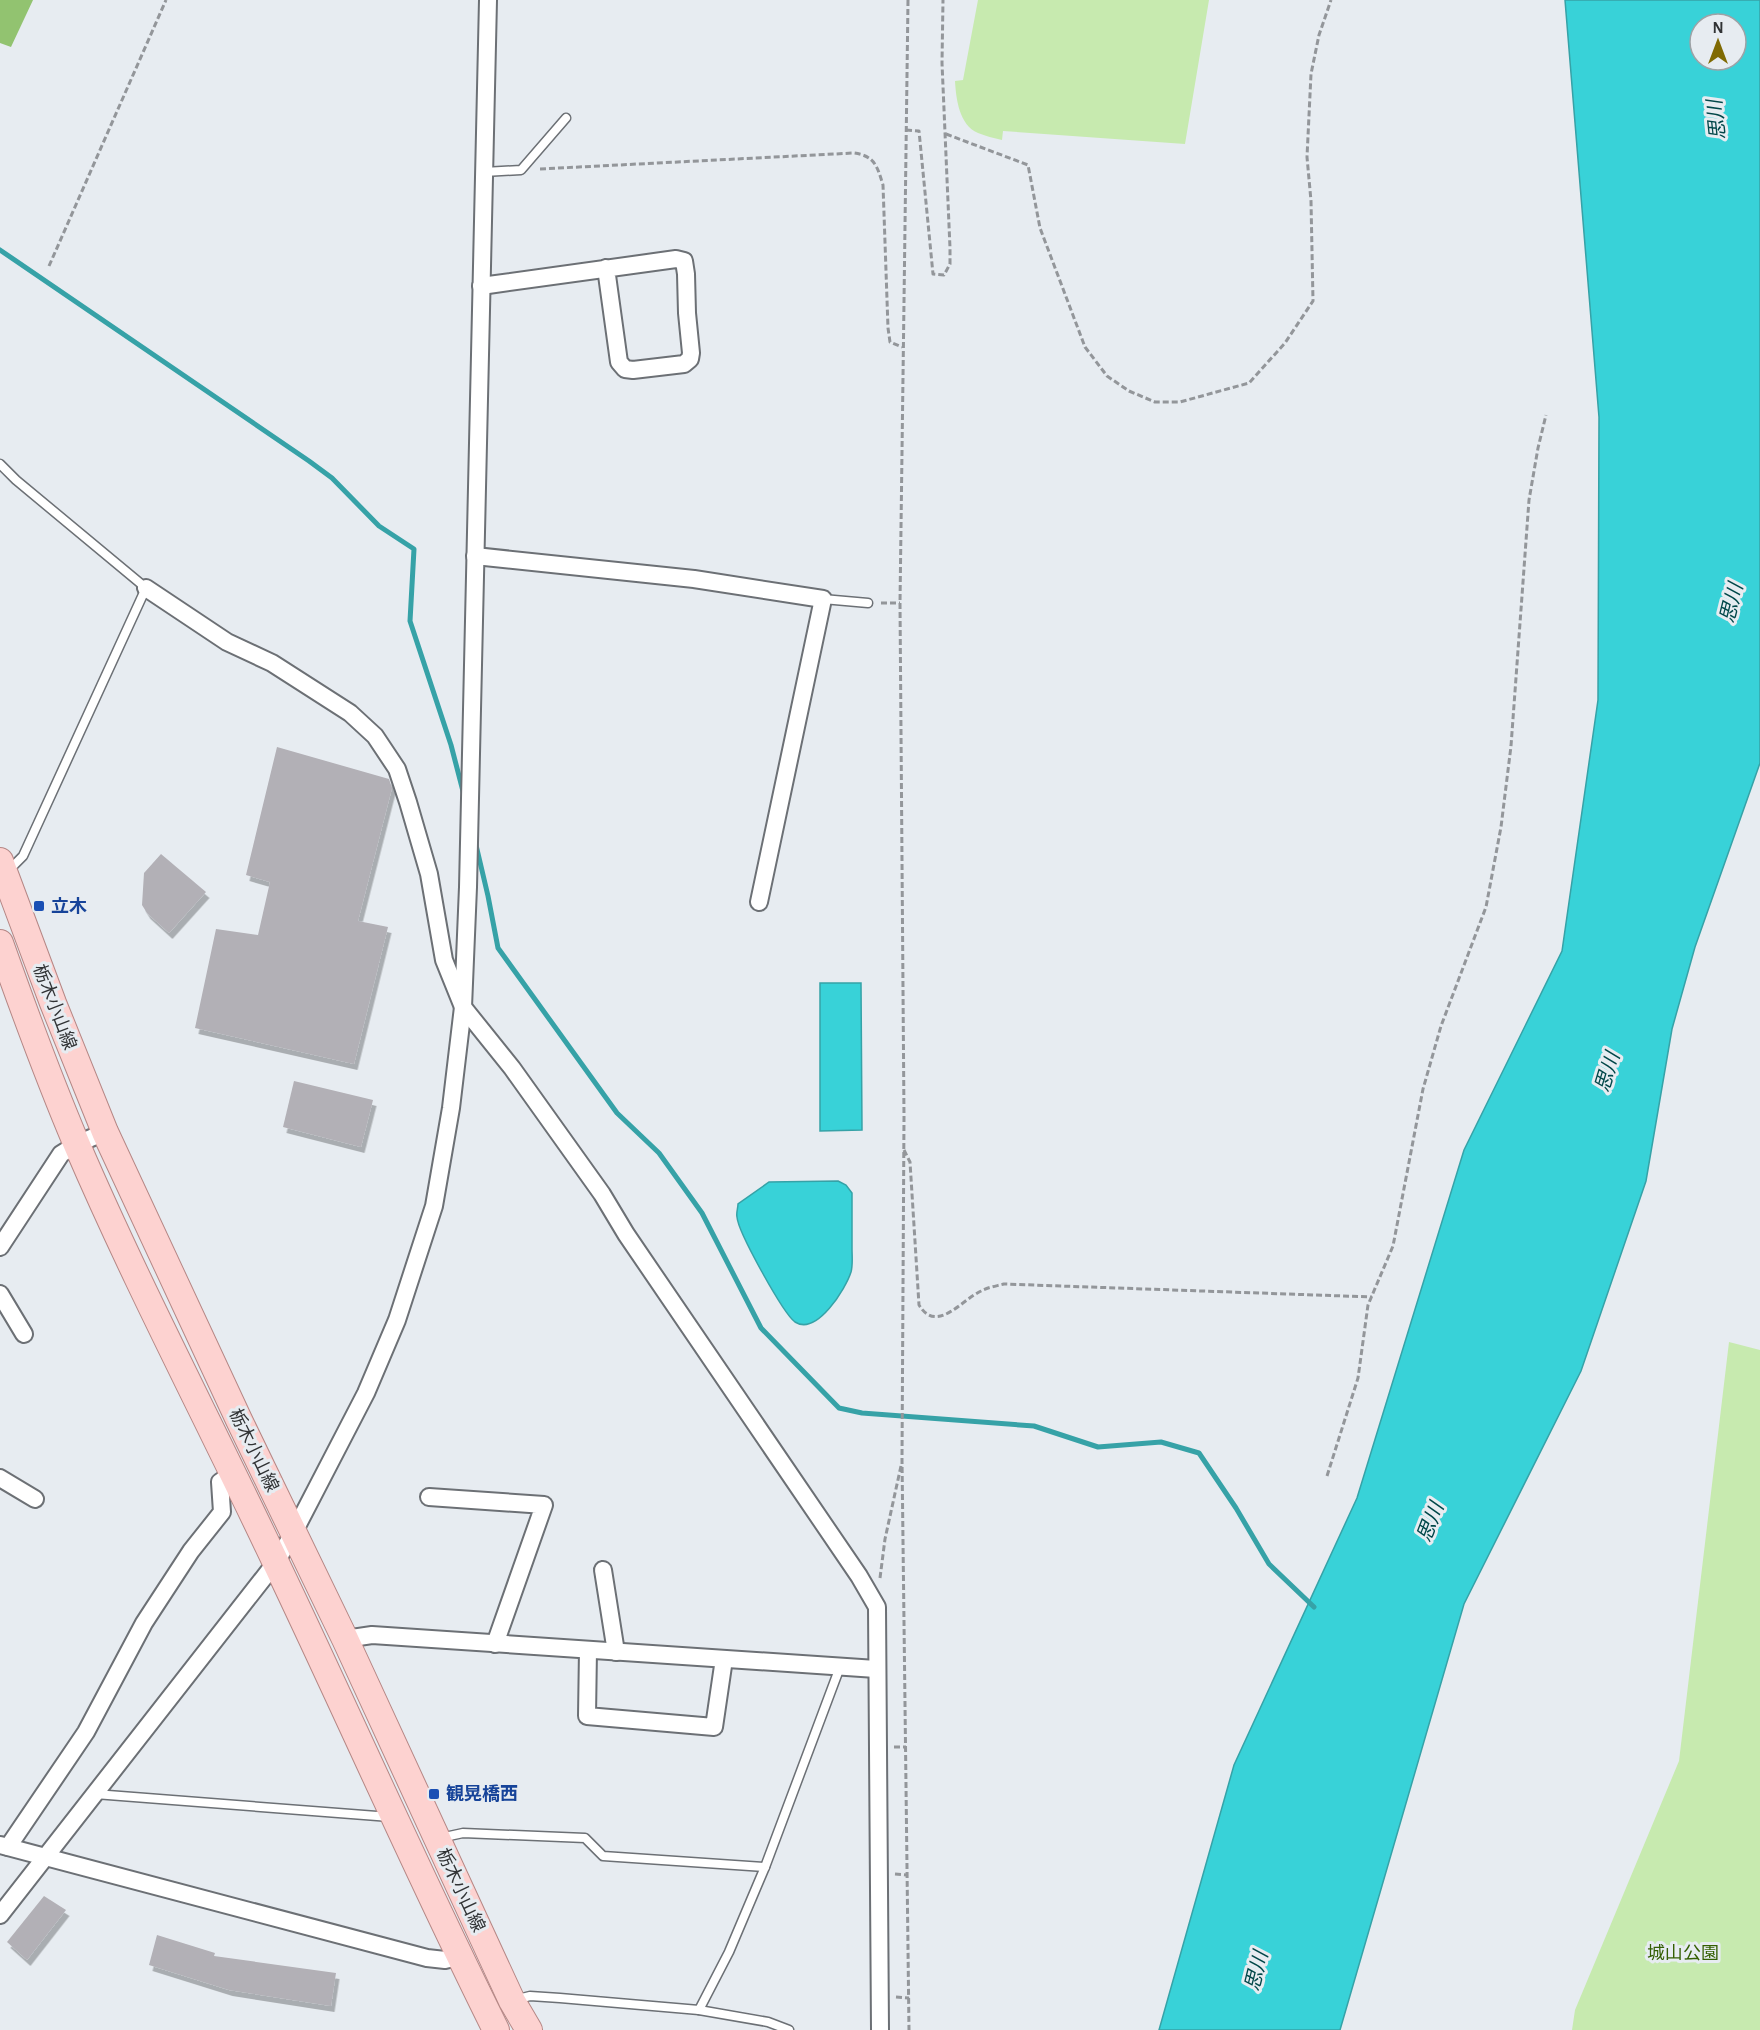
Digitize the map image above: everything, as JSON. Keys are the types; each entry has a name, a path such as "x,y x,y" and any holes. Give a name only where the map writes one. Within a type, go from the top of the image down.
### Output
{"main road":[{"name":"栃木小山線","path":"2,870 105,1132 345,1639 512,2001 529,2030"},
{"name":"栃木小山線","path":"0,943 77,1144 117,1232 276,1562 394,1818 496,2030"}],"street":[{"path":"0,1915 276,1562 366,1393 397,1320 434,1206 451,1108 463,1007 468,887 488,0"},
{"path":"481,286 606,268 676,258 684,261 690,359 684,364 625,369 620,362 606,268"},
{"path":"476,556 694,579 823,599 759,902"},
{"path":"146,588 227,642 276,665 350,713 375,736 397,769 408,802 429,874 444,960 463,1007 512,1068 602,1194 626,1234 859,1576 877,1607 880,2030"},
{"path":"0,1247 61,1154 105,1132"},
{"path":"0,1294 24,1334"},
{"path":"232,1474 220,1482 222,1512 191,1551 144,1623 86,1732 4,1846 427,1958 445,1960 461,1956"},
{"path":"0,1478 35,1498"},
{"path":"429,1497 544,1505 495,1644"},
{"path":"603,1570 616,1652"},
{"path":"345,1639 372,1635 876,1669"},
{"path":"588,1650 587,1716 714,1727 724,1659"}],"lane":[{"path":"484,171 521,170 566,118"},
{"path":"0,464 16,480 146,588 23,856 2,870"},
{"path":"823,599 868,603"},
{"path":"699,2010 729,1952 765,1867 840,1667"},
{"path":"94,1794 394,1818"},
{"path":"437,1839 463,1833 585,1838 603,1856 765,1867"},
{"path":"512,2001 530,1996 699,2010 768,2022 789,2030"}],"path":[{"path":"49,266 166,0"},
{"path":"908,0 900,603 902,1459 909,2030"},
{"path":"906,130 919,131 933,274 944,275 950,264 942,63 944,0"},
{"path":"946,134 1028,165 1040,228 1085,347 1107,376 1129,391 1155,402 1180,402 1249,383 1285,343 1313,300 1311,201 1307,157 1311,74 1319,35 1331,0"},
{"path":"521,170 864,154 876,163 883,185 888,328 891,342 902,347"},
{"path":"1327,1476 1358,1378 1368,1305 1394,1246 1423,1089 1441,1026 1486,907 1511,746 1529,500 1546,416"},
{"path":"868,603 900,603"},
{"path":"903,1148 910,1162 919,1305 925,1314 935,1318 945,1315 983,1290 1004,1284 1372,1297"},
{"path":"877,1607 885,1539 902,1459"}],"green space":[{"path":"0,0 33,0 11,47 0,43"},
{"path":"978,0 1209,0 1185,144 1003,131 1002,140 972,129 960,110 955,81 963,80"},
{"name":"城山公園","path":"1729,1342 1760,1350 1760,2030 1572,2030 1575,2010 1679,1761"}],"water":[{"name":"思川","path":"1565,0 1760,0 1760,763 1695,947 1672,1029 1646,1181 1581,1371 1464,1604 1340,2030 1159,2030 1234,1765 1357,1498 1464,1150 1562,951 1598,700 1599,417"},
{"path":"820,983 861,983 862,1130 820,1131"},
{"path":"838,1181 846,1185 852,1193 851,1272 837,1299 821,1317 804,1325 795,1322 789,1316 762,1272 739,1225 738,1204 769,1182"}],"building":[{"path":"277,747 389,779 392,788 358,921 388,927 354,1064 195,1028 216,929 258,935 270,882 246,875"},
{"path":"161,854 206,892 169,933 147,913 142,905 144,873"},
{"path":"294,1081 373,1100 361,1147 283,1127"},
{"path":"44,1896 66,1910 27,1960 7,1942"},
{"path":"157,1935 215,1953 214,1956 336,1973 331,2006 229,1990 149,1965"}],"waterway":[{"path":"0,250 309,461 332,478 379,526 414,549 410,621 451,745 464,795"},
{"path":"476,845 498,948 617,1113 659,1153 702,1213 761,1328 839,1408 862,1413 1034,1426 1098,1447 1161,1442 1199,1453 1236,1508 1269,1564 1314,1607"}],"place":[{"name":"立木","path":"39,906"},
{"name":"観晃橋西","path":"434,1794"}]}
